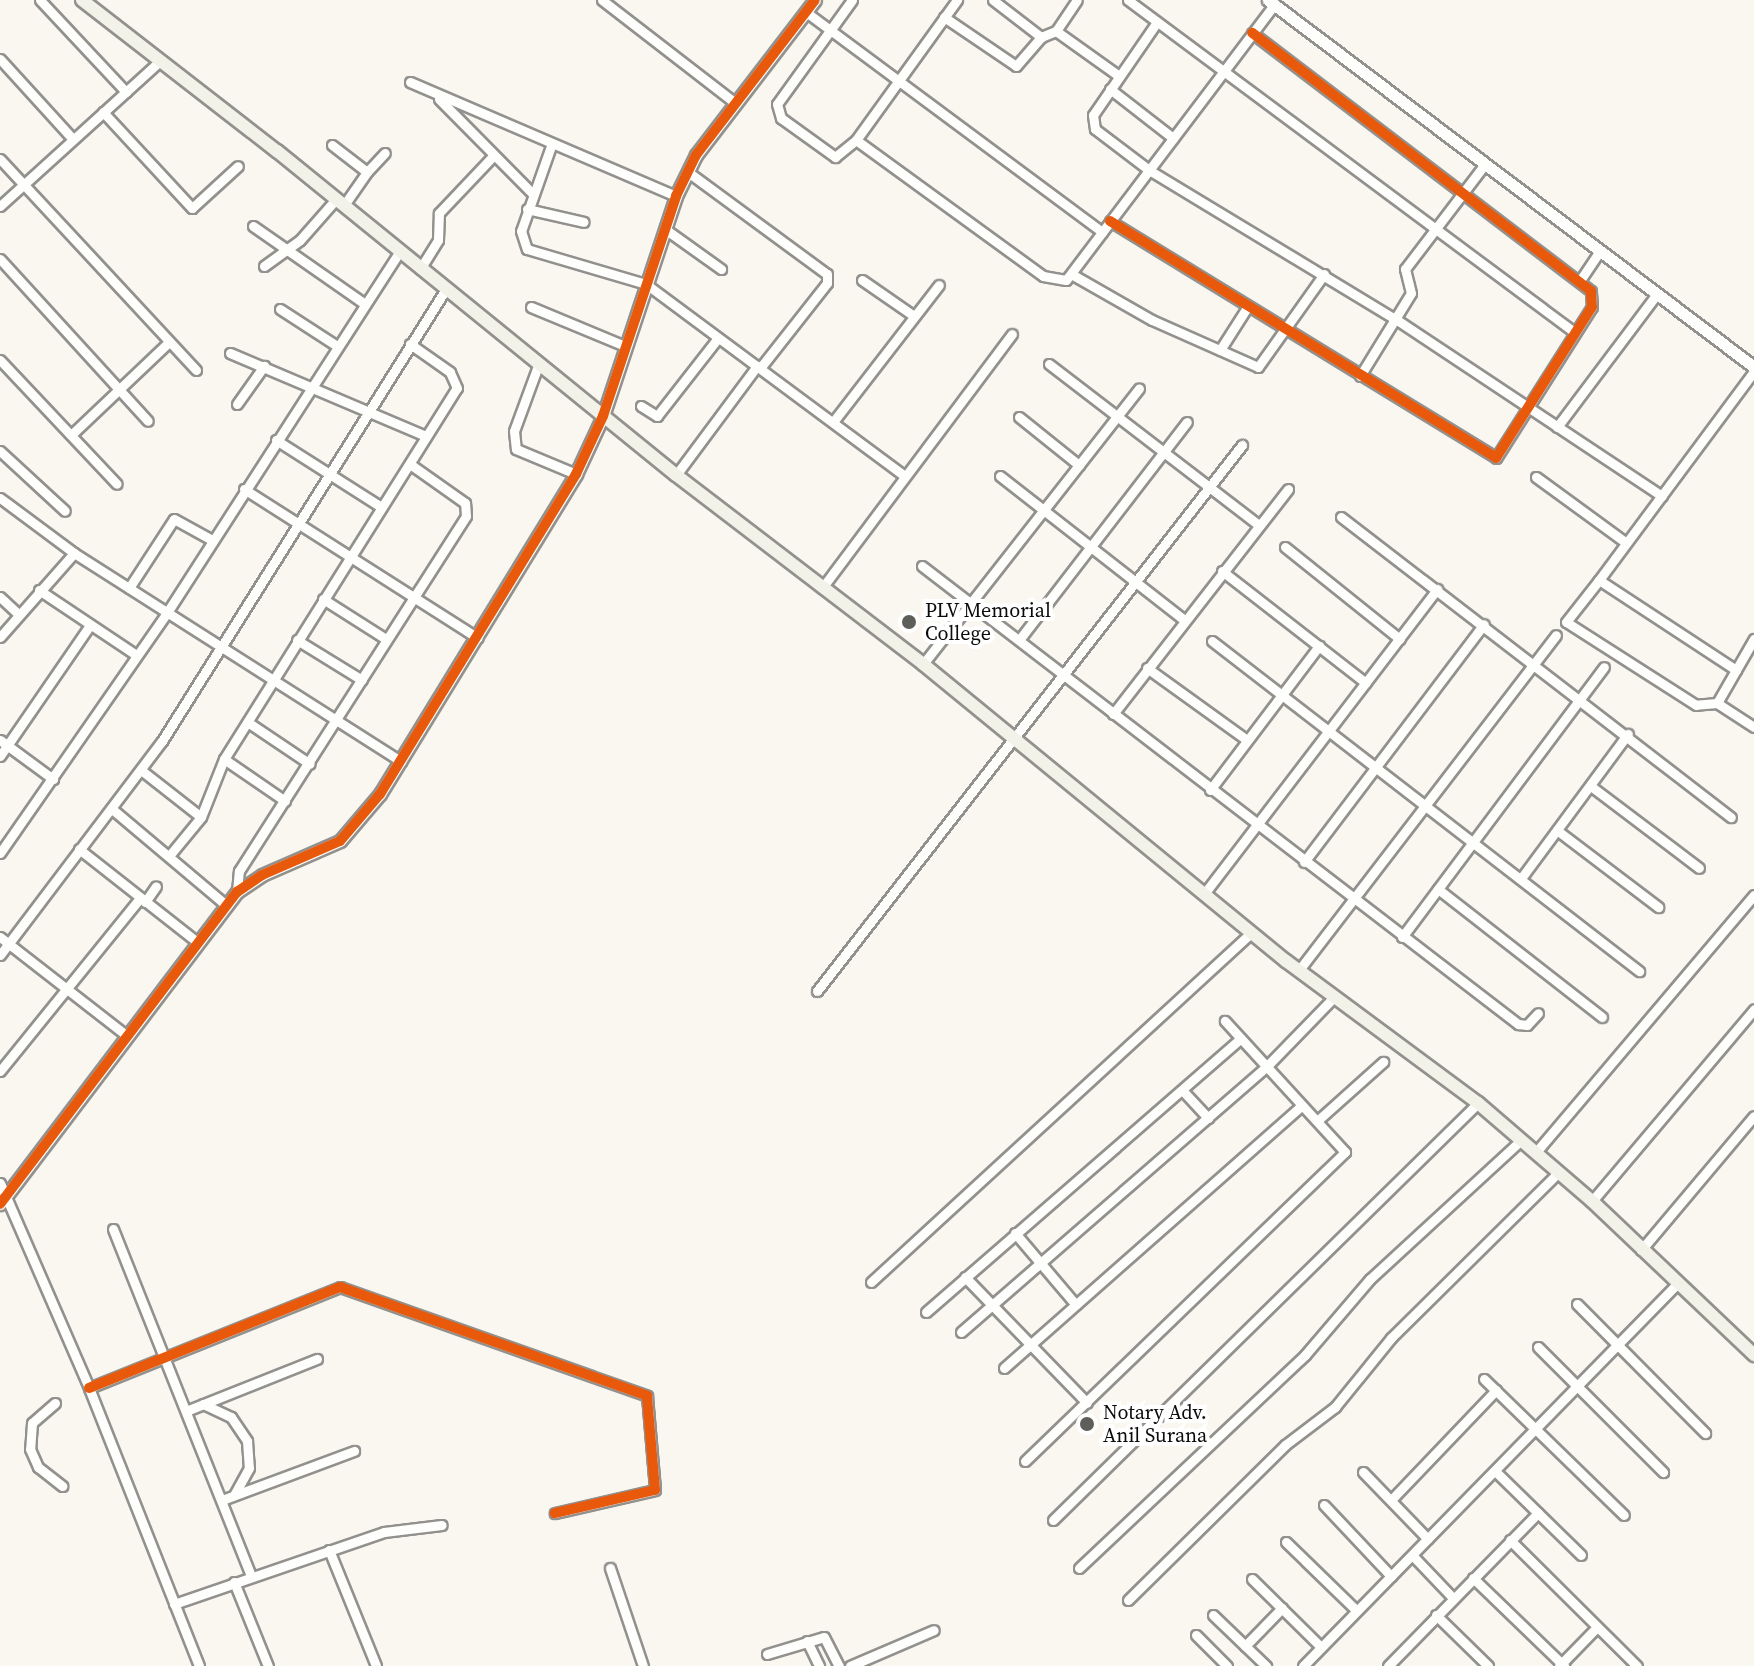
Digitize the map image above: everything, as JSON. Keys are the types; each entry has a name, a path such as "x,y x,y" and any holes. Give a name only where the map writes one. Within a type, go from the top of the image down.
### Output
{"main road":[{"path":"82,0 340,202 676,475 923,664 1251,933 1478,1103 1592,1201 1754,1355"}],"street":[{"path":"40,0 126,92"},
{"path":"602,0 734,102"},
{"path":"199,1666 89,1388 2,1194 237,892 262,875 340,841 401,761 576,474 603,416 676,196 688,172 734,102 815,0"},
{"path":"852,0 829,30 777,112 835,157 856,140 957,0"},
{"path":"993,0 1041,37"},
{"path":"944,17 1011,65 1025,61 1041,37 1056,31 1077,0"},
{"path":"1128,0 1574,332"},
{"path":"856,140 1043,276 1058,282 1073,275 1252,33 1271,2 1754,369 1566,622 1696,705 1717,703 1754,727"},
{"path":"806,12 1102,232"},
{"path":"1157,22 1110,89 1092,125 1149,170 1397,320 1662,496"},
{"path":"1056,31 1119,76"},
{"path":"1110,221 1496,458 1593,301 1581,279 1252,33"},
{"path":"0,59 72,138"},
{"path":"0,206 160,61"},
{"path":"410,82 551,146 676,196"},
{"path":"1110,89 1173,138"},
{"path":"434,93 532,193"},
{"path":"103,112 192,208 238,166"},
{"path":"332,145 367,172"},
{"path":"551,146 521,231 527,249 646,284 905,476"},
{"path":"264,266 340,202 385,153"},
{"path":"420,269 438,240 439,213 493,156"},
{"path":"0,159 196,370"},
{"path":"1360,376 1411,293 1405,269 1485,164"},
{"path":"676,475 827,283 827,274 688,172"},
{"path":"527,209 584,222"},
{"path":"253,226 365,304"},
{"path":"665,229 721,269"},
{"path":"1581,279 1600,251"},
{"path":"0,853 168,611 399,253"},
{"path":"0,259 148,421"},
{"path":"1073,275 1258,367 1287,331 1324,274"},
{"path":"862,280 914,316"},
{"path":"833,422 939,285"},
{"path":"0,955 141,770 222,645 326,473 446,289"},
{"path":"1557,427 1657,294"},
{"path":"1220,350 1248,306"},
{"path":"531,307 625,346"},
{"path":"280,309 337,346"},
{"path":"822,588 1012,334"},
{"path":"641,406 657,416 718,338"},
{"path":"71,435 169,342"},
{"path":"169,856 201,817 224,759 458,384 450,372 410,344"},
{"path":"230,353 426,436"},
{"path":"0,360 117,484"},
{"path":"539,363 514,431 516,449 576,474"},
{"path":"1049,364 1259,525"},
{"path":"237,404 264,366"},
{"path":"923,664 1139,389"},
{"path":"1019,417 1079,465"},
{"path":"1019,640 1187,422"},
{"path":"276,440 381,507"},
{"path":"817,991 1212,490 1242,445"},
{"path":"0,451 65,511"},
{"path":"237,892 239,871 339,720 468,510 459,498 410,464"},
{"path":"1000,476 1183,619"},
{"path":"1536,477 1625,542"},
{"path":"244,489 478,638"},
{"path":"1113,714 1183,619 1288,489"},
{"path":"0,498 74,553 401,761"},
{"path":"1341,517 1581,697 1731,817"},
{"path":"129,588 174,519 212,540"},
{"path":"1285,547 1400,639"},
{"path":"0,637 74,553"},
{"path":"922,566 1257,827 1518,1024 1527,1025 1538,1013"},
{"path":"1222,571 1366,683"},
{"path":"1599,580 1736,670"},
{"path":"1204,894 1437,589"},
{"path":"39,590 136,655"},
{"path":"0,597 18,614"},
{"path":"323,599 386,639"},
{"path":"1304,862 1484,624"},
{"path":"0,756 4,743 90,625"},
{"path":"1299,970 1556,635"},
{"path":"1717,703 1754,639"},
{"path":"297,640 362,680"},
{"path":"1212,641 1522,877 1639,971"},
{"path":"1210,790 1319,646"},
{"path":"1402,937 1604,667"},
{"path":"1147,668 1247,740"},
{"path":"249,723 310,764"},
{"path":"1522,877 1592,787 1628,734"},
{"path":"4,743 53,779"},
{"path":"224,759 285,801"},
{"path":"141,770 201,817"},
{"path":"1592,787 1699,868"},
{"path":"112,809 226,905"},
{"path":"1558,831 1658,907"},
{"path":"79,849 197,942"},
{"path":"0,1071 65,989 156,886"},
{"path":"1438,889 1602,1017"},
{"path":"1536,1152 1754,895"},
{"path":"871,1282 1251,933"},
{"path":"0,937 126,1035"},
{"path":"961,1332 1267,1066 1334,997"},
{"path":"1592,1201 1754,1009"},
{"path":"1025,1461 1345,1152 1225,1021"},
{"path":"926,1312 1241,1038"},
{"path":"1317,1121 1383,1062"},
{"path":"1183,1091 1208,1118"},
{"path":"1053,1520 1478,1103"},
{"path":"1004,1368 1302,1105"},
{"path":"1641,1250 1754,1116"},
{"path":"1079,1568 1305,1355 1370,1279 1521,1140"},
{"path":"1128,1600 1285,1445 1335,1407 1391,1338 1559,1172"},
{"path":"113,1229 251,1575"},
{"path":"1015,1233 1076,1305"},
{"path":"965,1277 1087,1403"},
{"path":"1303,1666 1677,1284"},
{"path":"89,1388 340,1287 644,1394 650,1403 655,1490 555,1513"},
{"path":"1577,1304 1705,1433"},
{"path":"1538,1347 1663,1472"},
{"path":"186,1411 317,1359"},
{"path":"1484,1379 1624,1515"},
{"path":"1391,1500 1496,1390"},
{"path":"55,1403 32,1423 30,1449 38,1467 62,1486"},
{"path":"203,1404 231,1417 247,1441 249,1468 234,1495"},
{"path":"222,1500 354,1451"},
{"path":"1495,1471 1581,1555"},
{"path":"1363,1472 1428,1539"},
{"path":"1324,1505 1391,1576"},
{"path":"1388,1666 1538,1513"},
{"path":"174,1604 251,1575 384,1532 442,1525"},
{"path":"1510,1540 1637,1666"},
{"path":"1286,1542 1356,1610"},
{"path":"329,1550 376,1666"},
{"path":"1413,1556 1453,1598"},
{"path":"610,1568 643,1666"},
{"path":"1473,1578 1561,1665 1597,1627"},
{"path":"1252,1579 1321,1647"},
{"path":"234,1582 268,1666"},
{"path":"1245,1646 1282,1608"},
{"path":"1213,1615 1266,1666"},
{"path":"1436,1615 1488,1666"},
{"path":"850,1666 934,1630"},
{"path":"1196,1635 1227,1666"},
{"path":"767,1654 807,1641 827,1639 839,1666"},
{"path":"807,1641 819,1666"}],"cycle path":[{"path":"0,1204 237,892 262,875 340,841 380,794 576,474 603,416 676,196 696,155 815,0"},
{"path":"1110,221 1496,458 1592,307 1591,291 1252,33"},
{"path":"89,1388 340,1287 647,1396 655,1490 555,1513"}],"place":[{"name":"PLV Memorial College","path":"909,622"},
{"name":"Notary Adv. Anil Surana","path":"1087,1424"}]}
